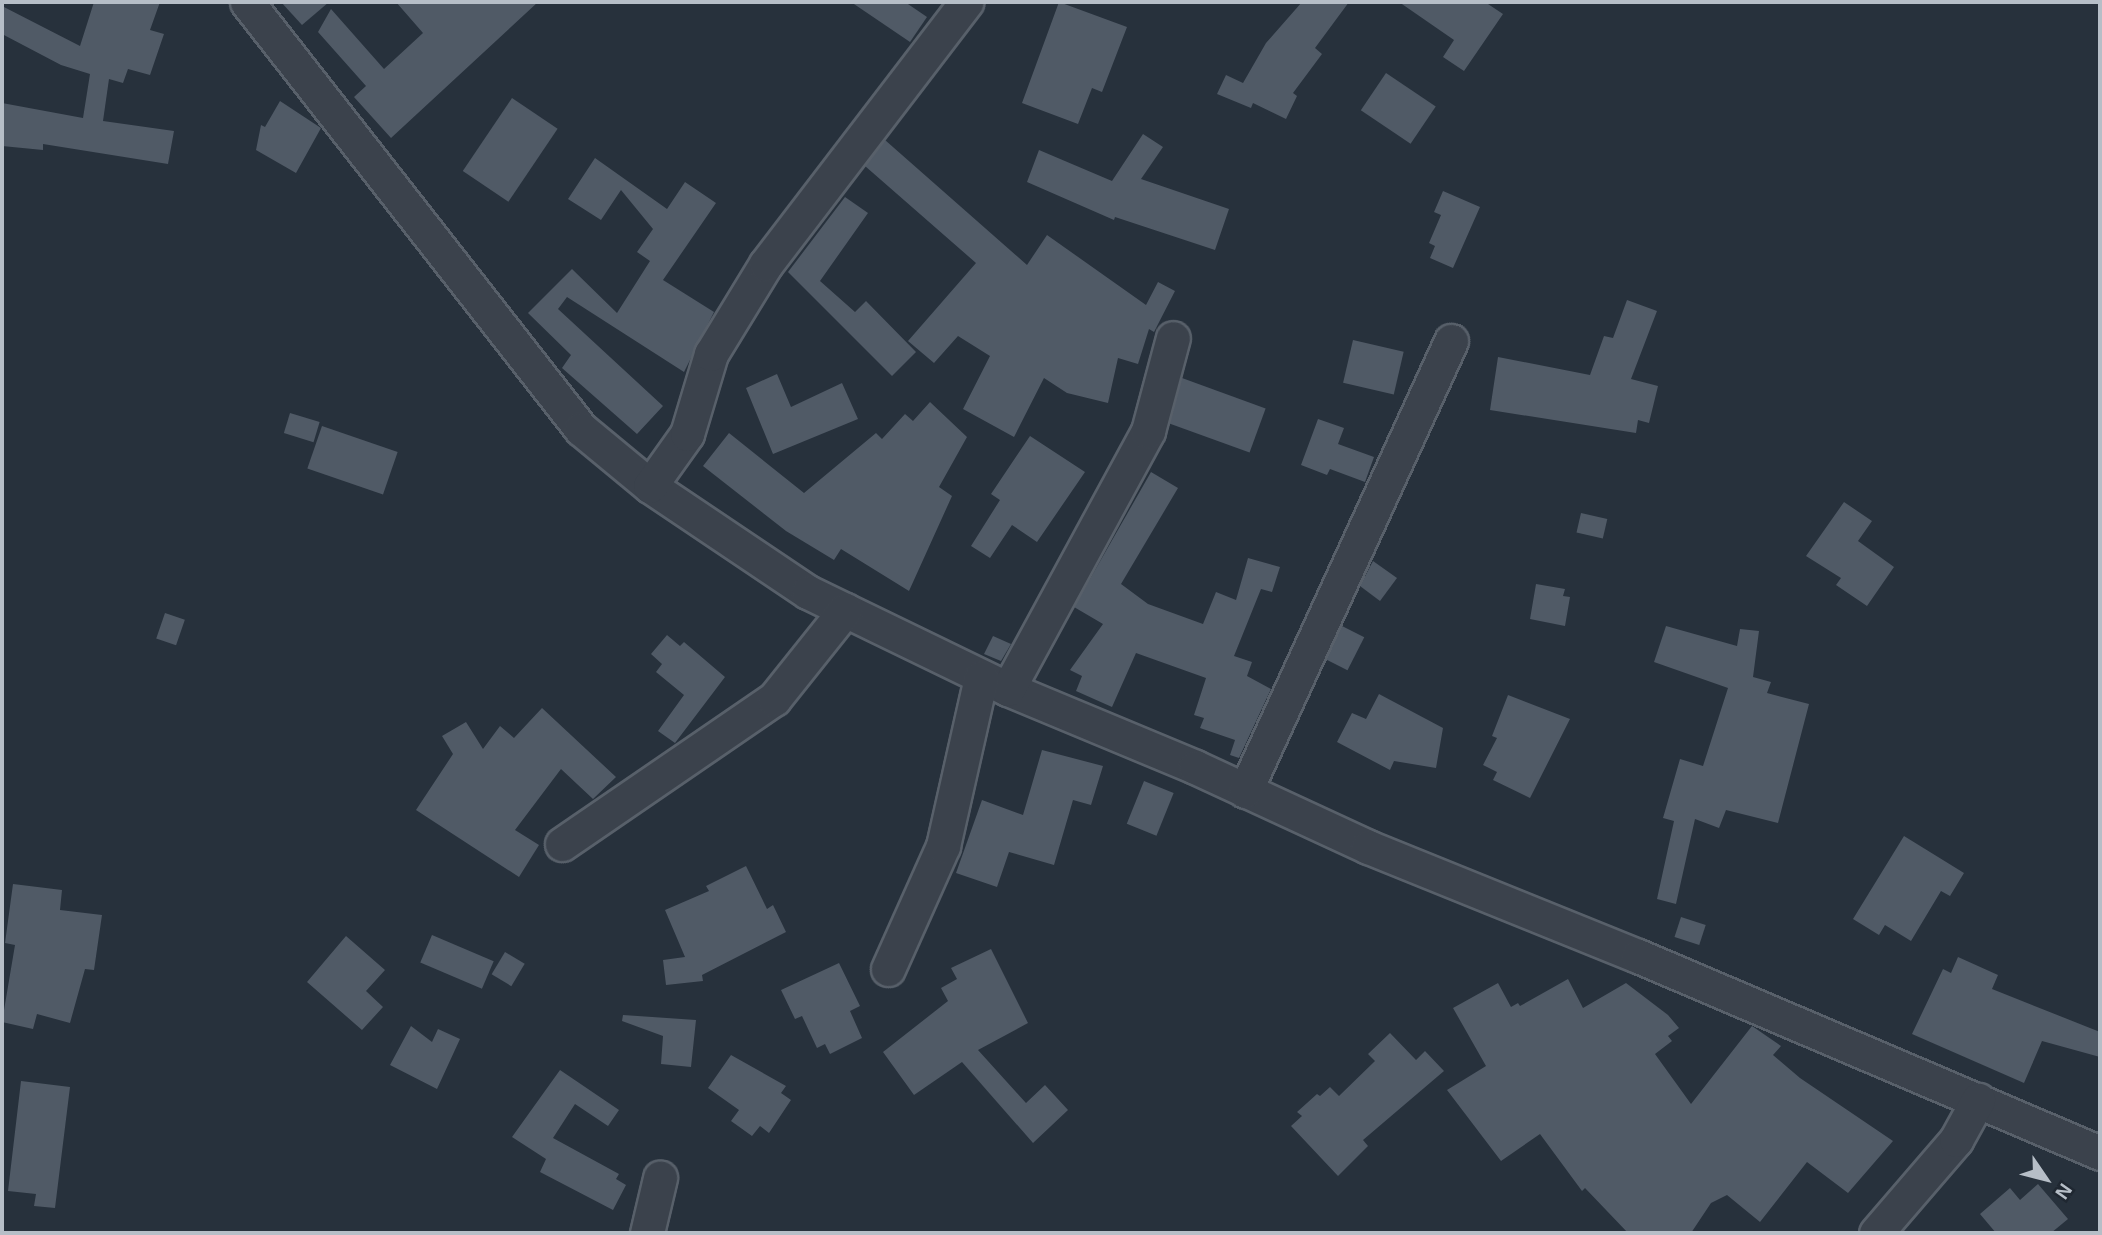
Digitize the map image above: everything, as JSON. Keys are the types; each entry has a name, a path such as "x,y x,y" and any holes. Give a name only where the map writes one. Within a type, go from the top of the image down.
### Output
{"street":[{"path":"247,2 582,429 650,486 808,592 994,683 1368,847 2100,1153"},
{"path":"650,486 687,435 711,354 765,264 966,2"},
{"path":"888,969 943,846 994,683 1148,431 1173,338"},
{"path":"1245,791 1451,341"},
{"path":"562,844 774,699 845,610"},
{"path":"1876,1233 1956,1140 1978,1100"},
{"path":"647,1233 660,1178"}],"building":[{"path":"94,2 160,2 150,30 164,34 150,75 128,69 123,83 109,79 103,121 174,131 168,164 43,144 43,150 2,146 2,103 83,118 90,74 61,65 2,34 2,6 80,46"},
{"path":"281,2 329,2 302,25"},
{"path":"396,2 538,2 391,138 354,97 366,86 318,32 331,9 384,69 423,33"},
{"path":"851,2 905,2 927,17 910,42"},
{"path":"1059,2 1127,27 1102,92 1092,88 1078,124 1022,103"},
{"path":"1302,2 1349,2 1315,48 1322,54 1293,93 1297,96 1286,119 1253,103 1251,108 1217,94 1226,75 1243,83 1266,43"},
{"path":"1399,2 1485,2 1503,14 1464,71 1443,57 1454,40"},
{"path":"1386,73 1436,107 1411,144 1361,110"},
{"path":"512,98 558,129 508,202 463,171"},
{"path":"280,101 321,128 296,173 256,150 261,125 265,127"},
{"path":"1143,134 1163,147 1141,179 1229,209 1215,250 1115,217 1114,220 1027,182 1039,150 1112,181"},
{"path":"885,140 1027,265 1047,235 1146,305 1158,282 1175,291 1154,332 1149,329 1138,364 1118,358 1108,403 1067,393 1044,378 1014,437 963,409 990,356 958,336 934,363 908,341 976,263 865,166"},
{"path":"595,158 667,209 685,182 716,203 663,280 714,312 684,372 567,297 558,309 663,406 637,434 562,368 571,355 528,313 572,269 617,313 650,261 637,252 653,229 621,190 601,220 568,199"},
{"path":"1443,191 1480,207 1453,268 1430,258 1435,246 1429,243 1441,215 1434,212"},
{"path":"845,197 868,213 820,281 855,312 866,301 916,352 892,376 788,272"},
{"path":"1627,300 1657,311 1631,379 1658,386 1649,423 1638,420 1636,433 1490,410 1498,357 1590,375 1604,336 1613,338"},
{"path":"1353,340 1404,352 1394,395 1343,383"},
{"path":"777,374 791,407 842,383 858,419 773,454 746,388"},
{"path":"1182,378 1266,408 1250,453 1166,422"},
{"path":"930,402 967,437 939,487 952,496 909,591 841,549 834,560 786,531 703,466 729,433 804,493 876,433 882,439 905,414 913,421"},
{"path":"290,413 320,422 314,442 284,433"},
{"path":"1318,419 1344,428 1338,444 1374,457 1365,482 1330,469 1327,475 1301,465"},
{"path":"322,426 398,452 383,495 307,469"},
{"path":"1030,436 1085,472 1037,542 1012,525 990,558 971,546 1000,500 991,494"},
{"path":"1151,472 1178,488 1121,584 1148,604 1203,624 1216,592 1236,600 1248,558 1280,567 1272,592 1261,589 1234,656 1252,662 1247,676 1271,689 1239,758 1230,755 1235,740 1200,728 1204,718 1194,715 1206,678 1136,653 1112,707 1076,691 1082,676 1070,670 1103,624 1074,607"},
{"path":"1844,502 1872,521 1858,541 1894,567 1867,606 1836,585 1841,578 1806,556"},
{"path":"1581,513 1607,519 1603,539 1577,532"},
{"path":"1373,561 1397,578 1380,601 1360,586"},
{"path":"1536,584 1565,589 1563,596 1570,597 1565,626 1530,619"},
{"path":"165,613 185,620 176,645 156,639"},
{"path":"1342,626 1364,637 1347,670 1325,659"},
{"path":"1666,626 1737,646 1740,629 1759,631 1753,677 1771,682 1767,693 1809,704 1778,823 1726,810 1719,828 1695,819 1676,904 1657,899 1674,821 1663,818 1680,759 1703,766 1728,688 1654,662"},
{"path":"667,635 680,646 684,642 725,677 675,743 658,731 684,695 656,672 662,664 651,654"},
{"path":"993,636 1011,644 1001,661 984,654"},
{"path":"1379,694 1443,728 1436,768 1394,761 1390,770 1337,742 1352,713 1366,719"},
{"path":"1508,695 1570,719 1530,798 1493,780 1497,772 1483,765 1497,738 1492,736"},
{"path":"542,708 616,777 593,799 561,769 515,830 539,845 519,877 416,810 453,754 442,736 466,722 483,749 500,726 514,738"},
{"path":"1042,750 1103,766 1091,805 1073,800 1054,865 1009,852 997,887 956,873 982,800 1023,815"},
{"path":"1144,781 1174,793 1156,836 1127,824"},
{"path":"1904,836 1964,873 1950,896 1941,891 1911,941 1885,925 1879,935 1853,919"},
{"path":"746,866 767,909 773,905 786,932 702,975 703,981 666,985 663,960 685,957 665,910 709,891 706,886"},
{"path":"13,884 62,890 60,910 102,915 94,970 85,969 70,1023 37,1014 33,1029 2,1022 15,945 5,943"},
{"path":"1681,917 1706,925 1699,945 1675,937"},
{"path":"432,935 494,961 482,989 420,963"},
{"path":"346,936 385,970 366,991 383,1007 362,1030 307,982"},
{"path":"991,949 1028,1023 978,1050 1026,1103 1045,1085 1068,1110 1033,1143 962,1062 914,1095 883,1052 948,1001 941,988 957,979 951,968"},
{"path":"505,952 525,964 511,986 492,974"},
{"path":"1958,957 1998,975 1992,989 2100,1032 2100,1057 2042,1041 2024,1083 1912,1034 1943,969 1951,973"},
{"path":"839,963 860,1006 850,1011 862,1038 830,1054 825,1044 817,1048 802,1016 795,1019 781,990"},
{"path":"1568,979 1583,1008 1626,983 1668,1015 1679,1028 1668,1036 1672,1041 1655,1054 1691,1104 1752,1026 1781,1046 1773,1055 1800,1078 1893,1141 1848,1193 1807,1162 1760,1222 1727,1195 1711,1203 1691,1233 1628,1233 1585,1188 1582,1191 1540,1134 1501,1161 1447,1090 1486,1066 1453,1008 1498,983 1511,1007 1518,1003 1520,1006"},
{"path":"623,1015 696,1020 691,1067 661,1064 663,1036 622,1021"},
{"path":"411,1026 432,1042 438,1029 460,1039 437,1089 390,1065"},
{"path":"1390,1033 1416,1060 1425,1051 1444,1071 1363,1140 1368,1146 1338,1176 1291,1126 1302,1116 1297,1112 1317,1094 1320,1096 1330,1087 1339,1096 1375,1061 1368,1054"},
{"path":"731,1055 786,1086 781,1093 791,1100 769,1133 760,1126 752,1136 731,1121 739,1110 708,1088"},
{"path":"560,1070 619,1110 608,1126 575,1104 553,1138 619,1174 616,1179 626,1185 613,1210 540,1172 546,1159 512,1137"},
{"path":"21,1081 70,1087 55,1208 34,1206 36,1194 8,1191"},
{"path":"2038,1184 2068,1219 2051,1233 1996,1233 1980,1214 2010,1188 2020,1200"}]}
